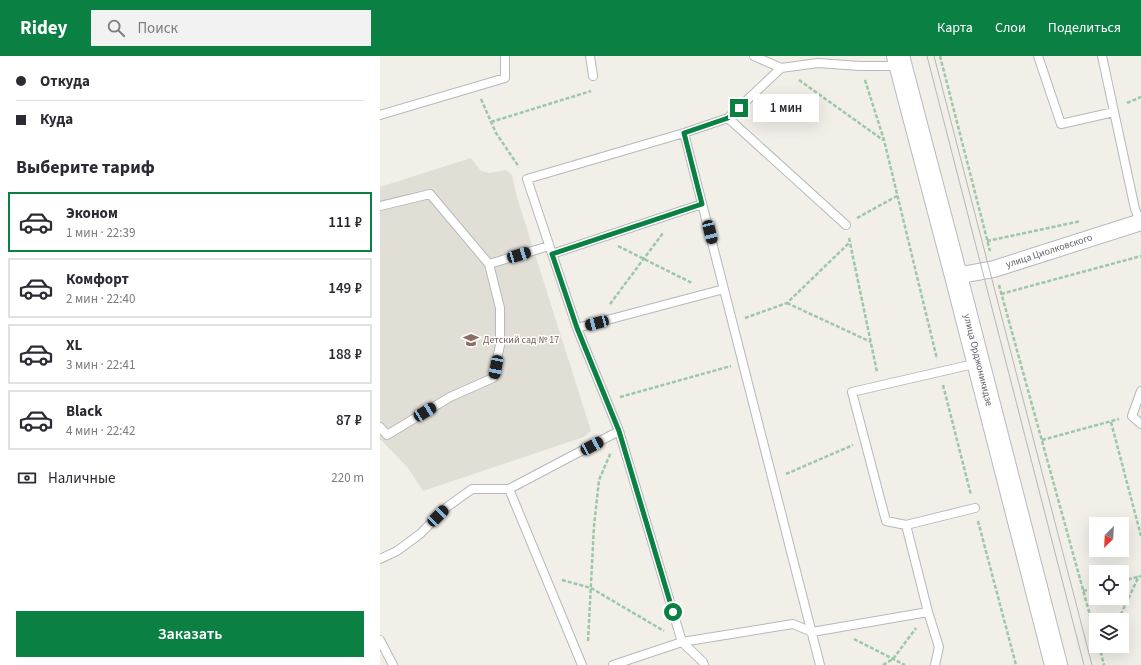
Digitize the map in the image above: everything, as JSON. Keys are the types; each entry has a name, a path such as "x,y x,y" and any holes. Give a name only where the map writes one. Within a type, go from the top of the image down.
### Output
{"main road":[{"name":"улица Орджоникидзе","path":"899,61 1056,665"}],"street":[{"name":"улица Циолковского","path":"956,276 994,269 1141,223"}],"lane":[{"path":"380,115 506,78 505,56"},
{"path":"590,56 593,76"},
{"path":"754,56 781,68 818,63 860,66 899,61"},
{"path":"1038,56 1061,124 1114,112"},
{"path":"1102,56 1135,209 1141,223"},
{"path":"704,665 703,662 682,642 619,431 577,328 527,180 684,133 728,118 781,68"},
{"path":"728,118 846,225"},
{"path":"684,133 820,665"},
{"path":"380,206 430,194 489,264 500,308 500,344 493,378 450,397 388,435 380,427"},
{"path":"489,264 600,238 702,204"},
{"path":"577,328 724,289"},
{"path":"975,508 906,525 886,520 852,392 978,363"},
{"path":"1141,391 1132,416 1141,424"},
{"path":"380,559 397,551 414,538 447,507 472,489 509,489 619,431"},
{"path":"509,489 582,665"},
{"path":"906,525 928,612 939,646 935,665"},
{"path":"613,665 682,642 793,624 812,632 928,612"},
{"path":"380,640 393,665"}],"path":[{"path":"940,56 994,269 1089,613"},
{"path":"781,68 884,140"},
{"path":"491,122 594,90 593,76"},
{"path":"476,87 496,133 527,180"},
{"path":"880,386 846,225 897,196"},
{"path":"597,323 678,212"},
{"path":"987,241 1088,219"},
{"path":"600,238 710,292"},
{"path":"733,323 787,303 850,243"},
{"path":"1001,294 1141,256"},
{"path":"787,303 871,342"},
{"path":"606,400 743,363"},
{"path":"1042,440 1132,416"},
{"path":"1111,422 1141,536"},
{"path":"588,642 594,526 599,480 619,431"},
{"path":"772,479 864,440"},
{"path":"545,576 591,588 682,642"},
{"path":"1129,579 1140,576"},
{"path":"1122,613 1140,576"},
{"path":"1083,591 1089,590"},
{"path":"883,665 893,659 928,612"},
{"path":"832,628 905,665"},
{"path":"1101,655 1104,665"}],"shaded area":[{"name":"Детский сад № 17","path":"471,158 481,171 489,173 506,170 512,175 516,194 591,431 584,437 423,491 408,468 380,439 380,187"}],"tram line":[{"path":"927,56 1084,665"},
{"path":"934,56 1092,665"}],"place":[{"name":"Детский сад № 17","path":"471,340"}],"route":[{"path":"673,612 619,431 577,328 552,254 702,204 684,133 728,118 739,108"}]}
